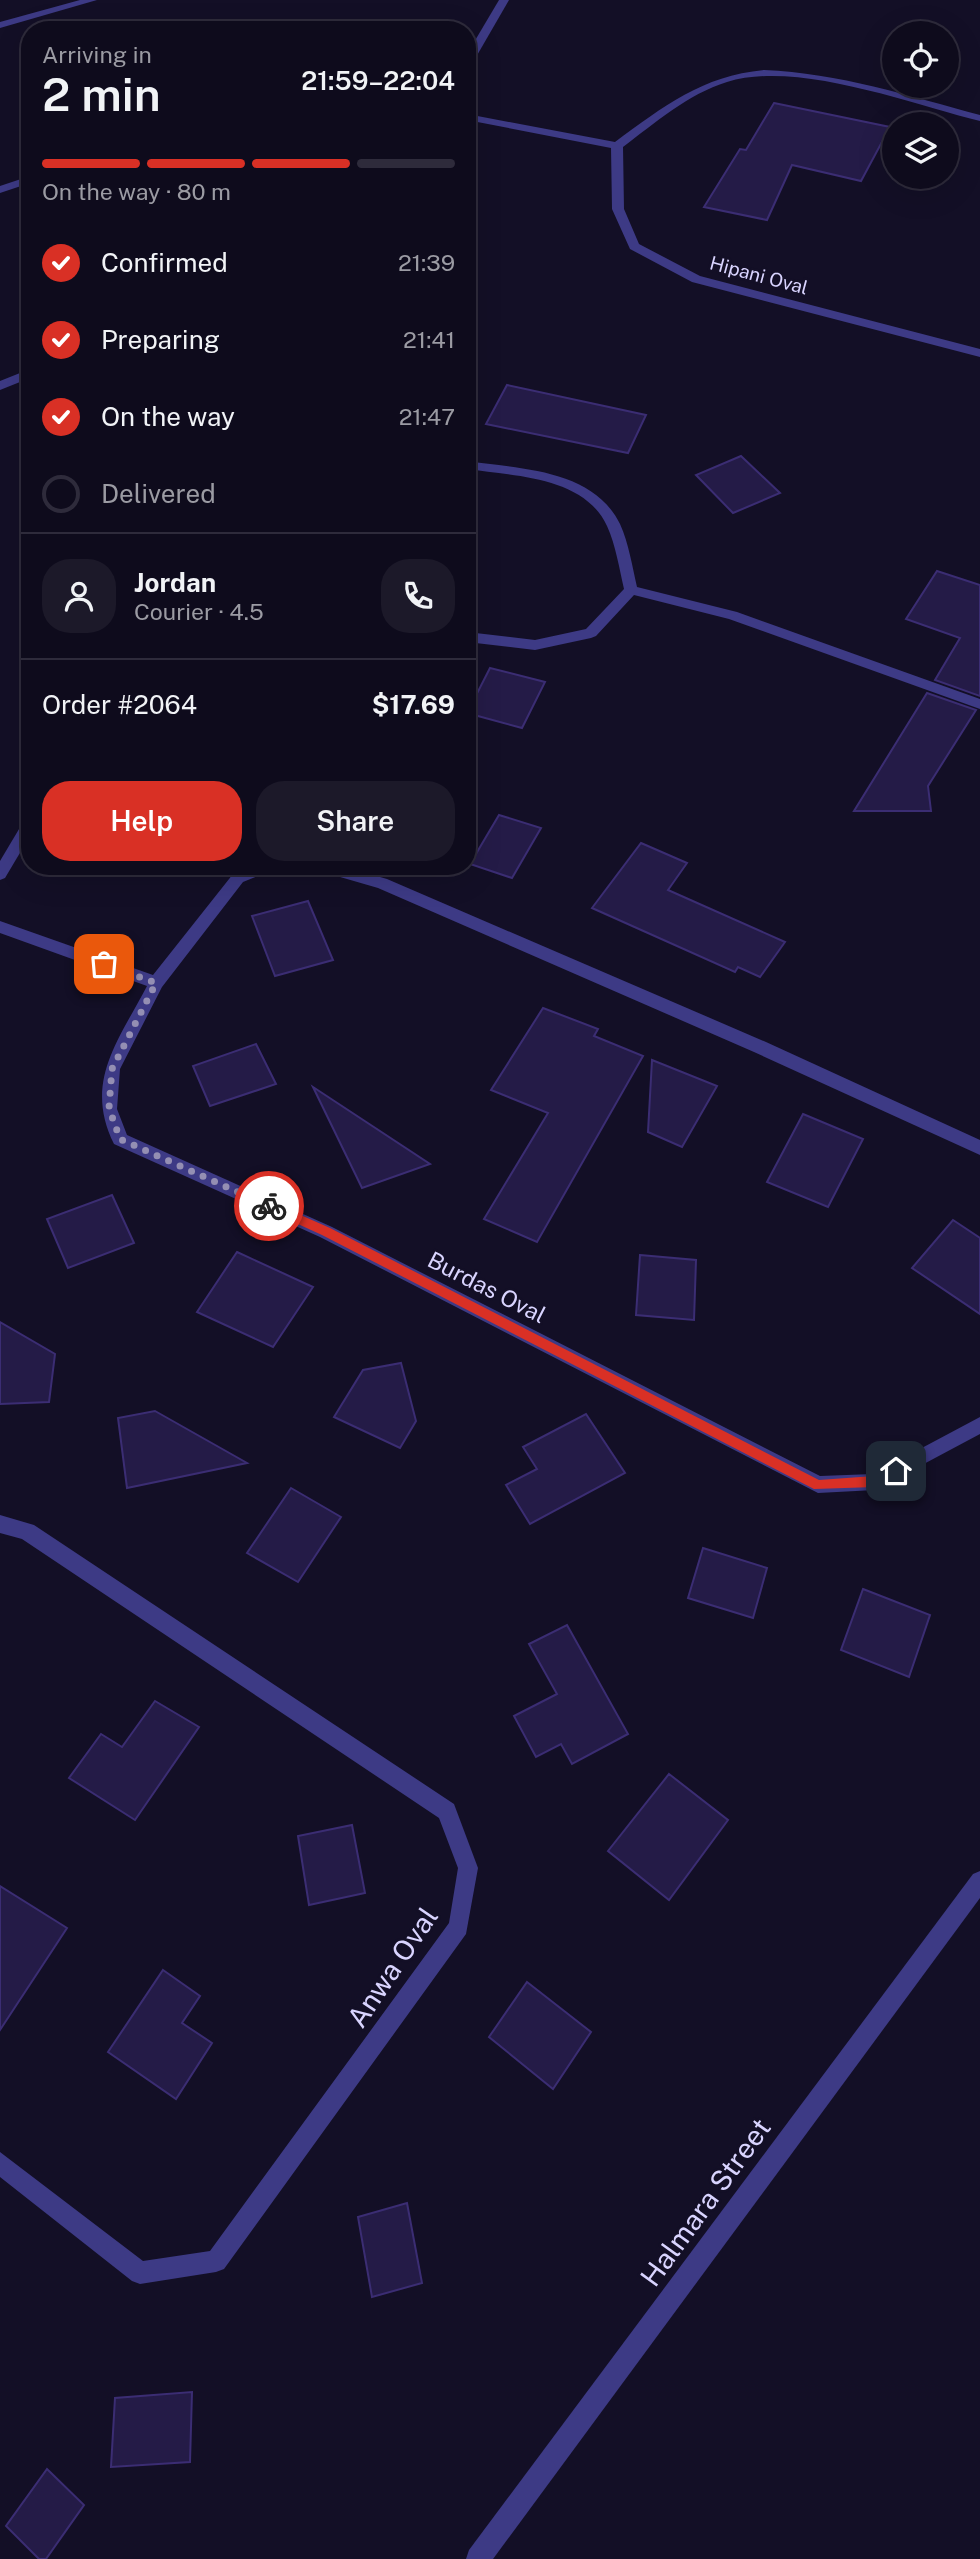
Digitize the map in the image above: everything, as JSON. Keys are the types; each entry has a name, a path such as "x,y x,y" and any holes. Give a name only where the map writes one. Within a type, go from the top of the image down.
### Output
{"street":[{"path":"0,24 92,0"},
{"path":"476,48 504,0"},
{"path":"476,119 617,146 675,103 735,76 774,72 851,85 980,118"},
{"name":"Hipani Oval","path":"617,146 618,209 634,246 696,279 980,353"},
{"path":"0,190 21,182"},
{"path":"0,386 21,377"},
{"path":"476,467 560,482 598,499 613,522 631,590"},
{"path":"476,638 535,645 591,633 631,590"},
{"path":"631,590 732,615 980,704"},
{"path":"0,874 21,838"},
{"name":"Burdas Oval","path":"246,875 238,878 156,983 112,1069 109,1108 120,1139 326,1231 818,1485 875,1482 980,1425"},
{"path":"353,875 382,883 760,1047 980,1148"},
{"path":"0,927 156,983"},
{"name":"Anwa Oval","path":"0,1524 27,1531 447,1811 468,1868 459,1927 216,2261 140,2273 0,2163"},
{"name":"Halmara Street","path":"478,2559 980,1881"}],"building":[{"path":"774,103 882,125 882,142 861,181 792,165 767,220 704,207 740,149 746,150"},
{"path":"507,385 646,415 628,453 486,424"},
{"path":"741,456 780,493 733,513 696,475"},
{"path":"937,571 980,585 980,696 935,680 960,638 906,619"},
{"path":"490,668 545,682 522,728 476,715 476,695"},
{"path":"927,693 976,710 928,786 931,811 854,811"},
{"path":"499,815 541,828 512,878 476,866 476,854"},
{"path":"641,843 687,863 668,890 785,942 760,977 738,967 735,972 592,908"},
{"path":"308,901 333,960 275,976 252,916"},
{"path":"543,1008 598,1029 594,1036 643,1056 537,1242 484,1219 548,1113 491,1090"},
{"path":"256,1044 276,1084 210,1106 193,1066"},
{"path":"652,1060 717,1086 682,1147 648,1132"},
{"path":"313,1087 430,1164 362,1188"},
{"path":"803,1114 863,1139 828,1207 767,1182"},
{"path":"112,1195 134,1243 68,1268 47,1219"},
{"path":"953,1220 980,1238 980,1314 912,1268"},
{"path":"237,1252 313,1287 273,1347 197,1312"},
{"path":"640,1255 696,1260 694,1320 636,1315"},
{"path":"0,1322 55,1354 49,1402 0,1404"},
{"path":"401,1363 416,1421 400,1448 334,1417 363,1370"},
{"path":"155,1411 247,1463 127,1488 118,1418"},
{"path":"586,1414 625,1473 530,1524 506,1485 537,1469 523,1447"},
{"path":"291,1488 341,1517 298,1582 247,1553"},
{"path":"703,1548 767,1568 753,1618 688,1598"},
{"path":"863,1589 930,1615 909,1677 841,1650"},
{"path":"567,1625 628,1734 572,1764 561,1744 536,1757 514,1716 557,1694 529,1644"},
{"path":"155,1701 199,1727 135,1820 69,1778 101,1734 122,1747"},
{"path":"669,1774 728,1820 669,1900 608,1851"},
{"path":"352,1825 365,1893 309,1905 298,1836"},
{"path":"0,1886 67,1928 0,2030"},
{"path":"163,1970 200,1996 182,2023 212,2043 176,2099 108,2052"},
{"path":"527,1982 591,2032 553,2089 489,2037"},
{"path":"407,2203 422,2283 372,2297 358,2217"},
{"path":"192,2392 190,2462 111,2467 115,2398"},
{"path":"47,2469 84,2505 46,2559 39,2559 6,2526"}],"way so far":[{"path":"104,964 156,983 112,1069 109,1108 120,1139 269,1206"}],"route":[{"path":"269,1206 326,1231 818,1485 875,1482 896,1471"}]}
